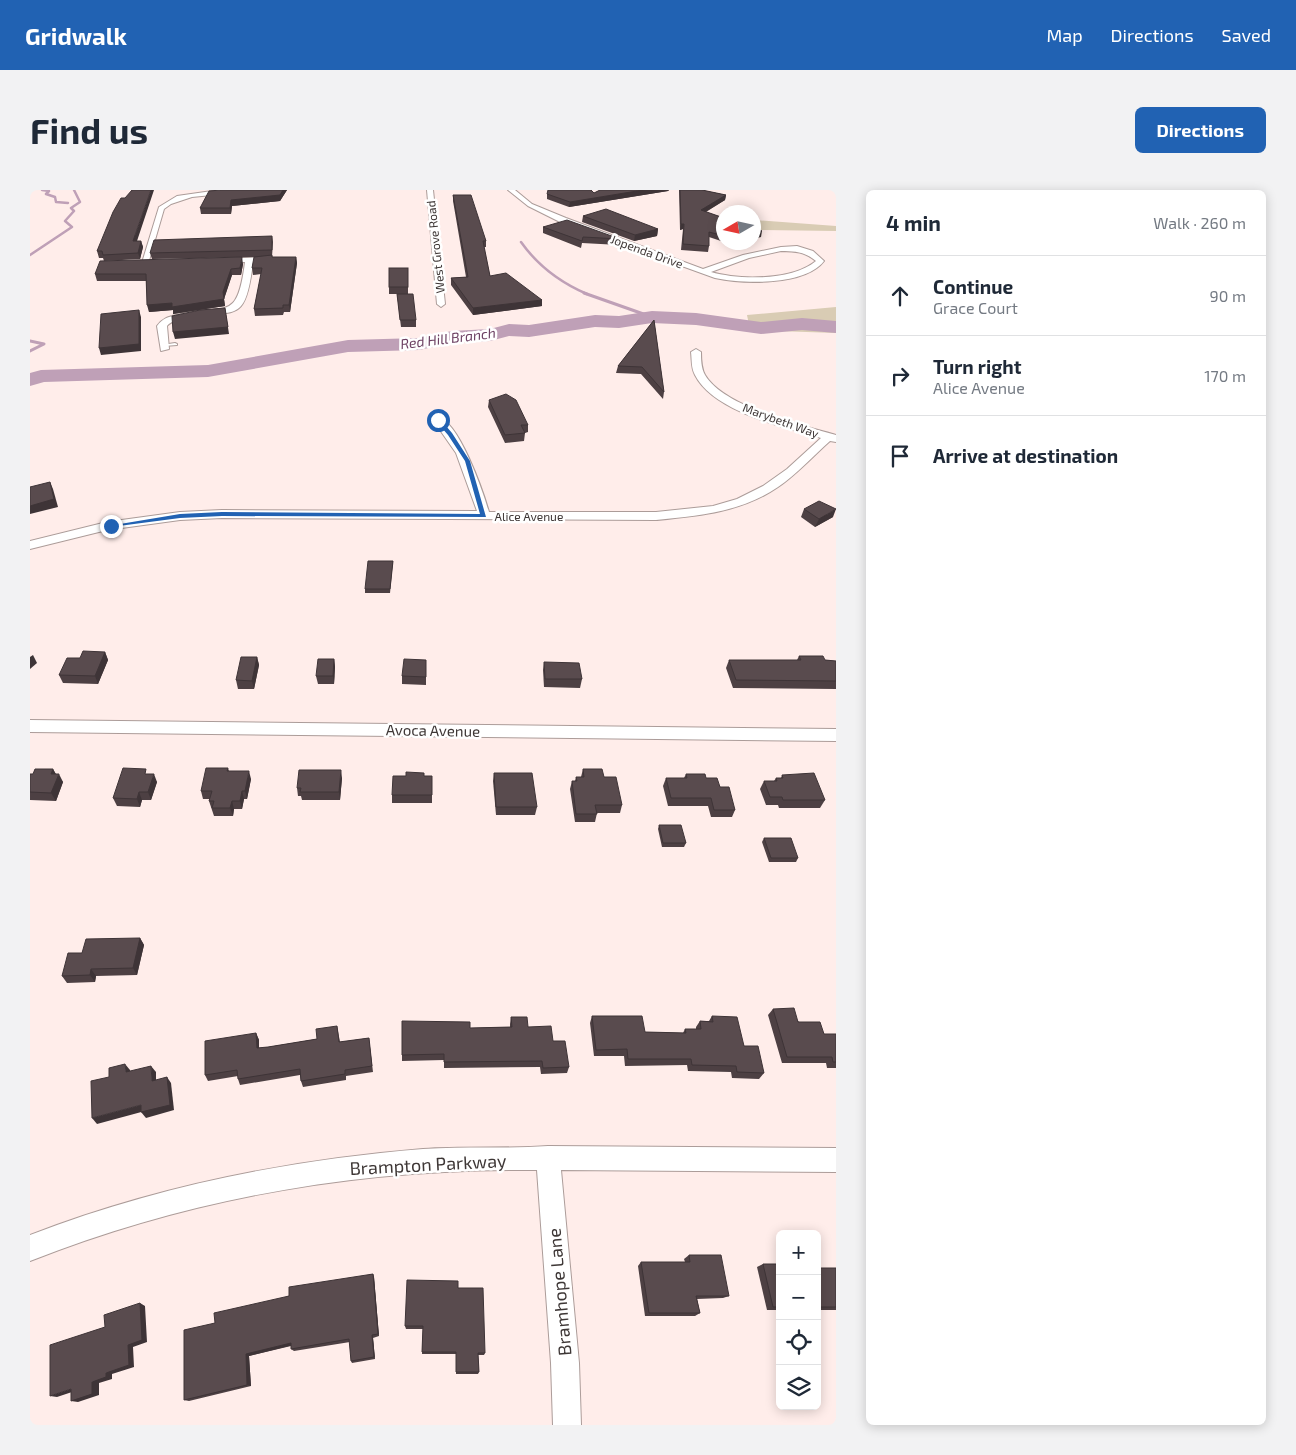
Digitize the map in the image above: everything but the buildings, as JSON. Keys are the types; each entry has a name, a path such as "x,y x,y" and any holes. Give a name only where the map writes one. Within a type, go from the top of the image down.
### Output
{"street":[{"path":"154,263 140,264 163,205 192,196 257,190"},
{"name":"West Grove Road","path":"430,190 441,304"},
{"name":"Jopenda Drive","path":"511,190 530,205 563,220 703,272 742,280 768,279 813,267 820,261 805,251 780,249 763,252 703,272"},
{"path":"211,261 269,259"},
{"path":"164,347 162,326 167,320 224,312 236,308 241,303 247,286 249,260"},
{"name":"Marybeth Way","path":"696,352 697,367 701,377 724,396 758,413 832,438"},
{"path":"438,420 450,434 467,461 484,516"},
{"name":"Alice Avenue","path":"30,545 107,526 180,516 276,514 656,516 710,511 750,498 768,489 832,438"},
{"name":"Avoca Avenue","path":"30,726 836,735"},
{"name":"Brampton Parkway","path":"30,1248 56,1237 157,1204 252,1182 336,1169 427,1161 548,1158 836,1160"},
{"name":"Bramhope Lane","path":"548,1158 565,1363 567,1425"}],"lane":[{"path":"164,347 175,344"}],"shaded area":[{"path":"761,221 836,226 836,231 761,230"},
{"path":"836,307 836,333 750,330 747,315"}],"waterway":[{"path":"42,190 49,191 46,194 55,197 56,202 68,203"},
{"path":"30,255 72,227 65,221 74,211 71,208 80,202 74,190"},
{"path":"521,242 542,266 567,284 587,294"},
{"path":"584,293 652,317"},
{"name":"Red Hill Branch","path":"30,380 41,376 208,371 348,346 419,344 452,337 490,335 509,330 529,331 595,321 619,322 652,317 696,319 761,328 802,324 836,327"},
{"path":"30,341 44,344 30,351"}],"route":[{"path":"111,526 180,516 222,514 484,516 475,480 467,461 458,445 438,420"}]}
